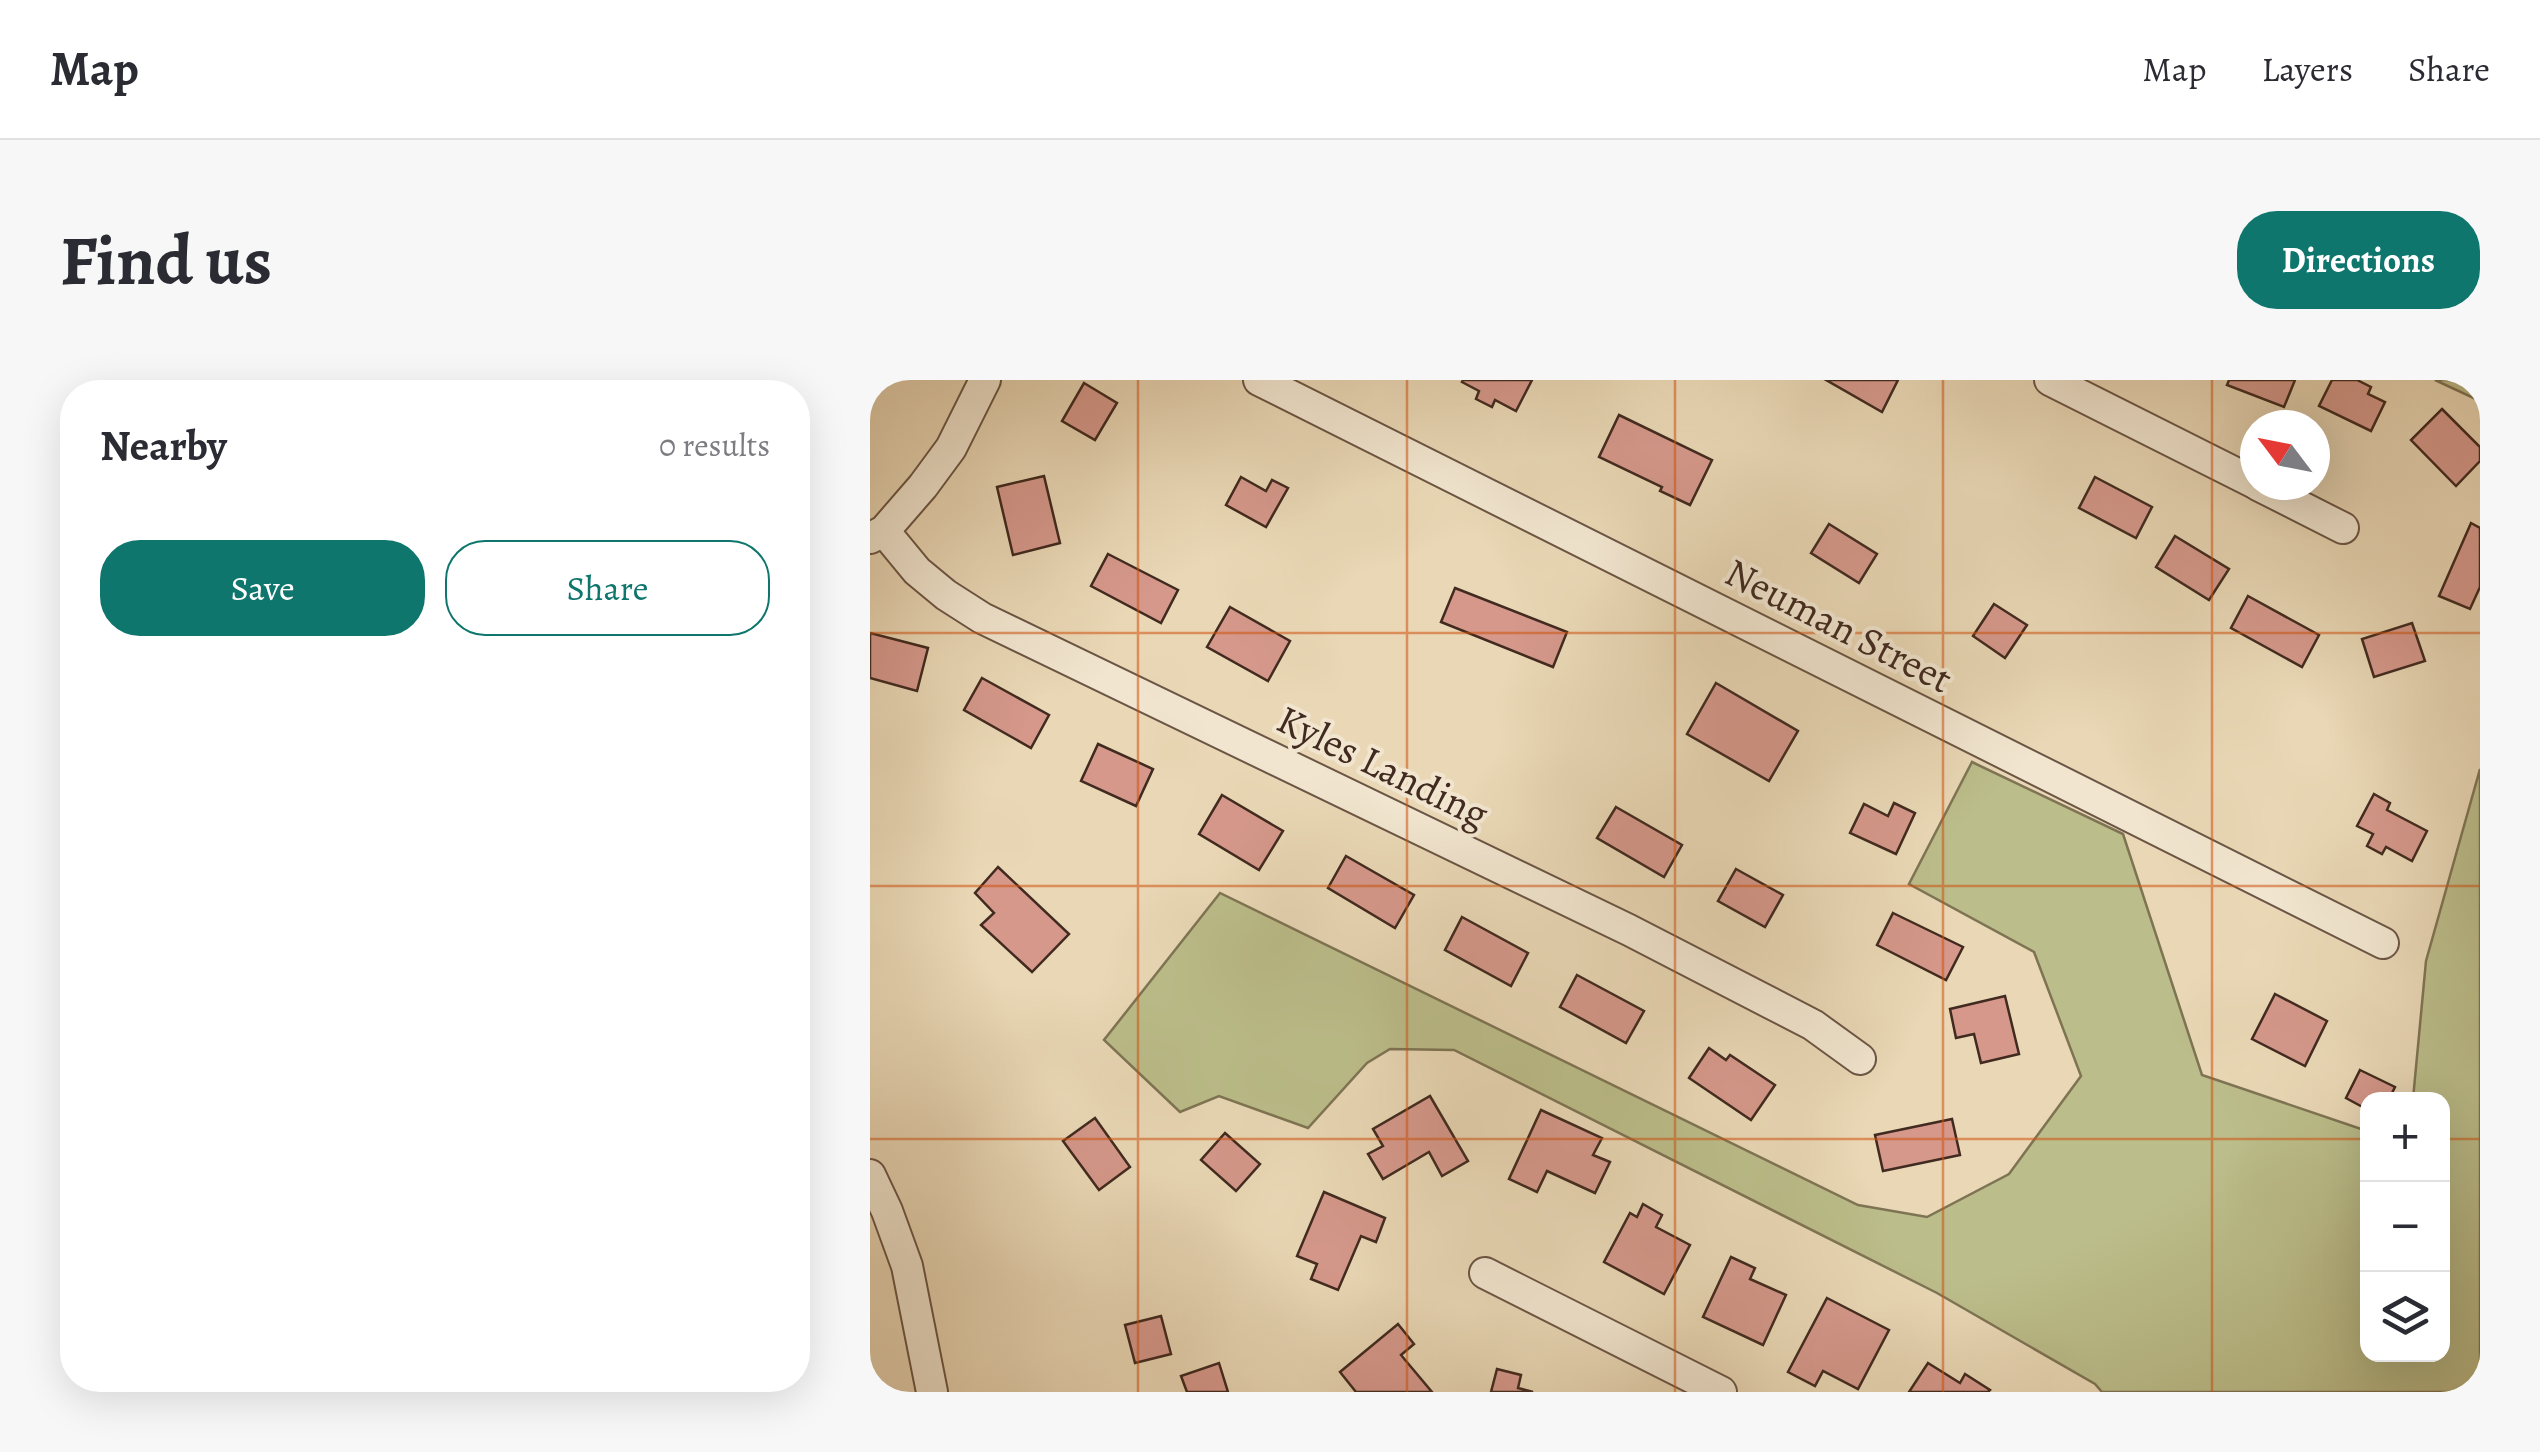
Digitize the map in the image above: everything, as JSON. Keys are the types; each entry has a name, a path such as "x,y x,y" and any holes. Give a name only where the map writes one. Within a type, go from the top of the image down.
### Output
{"street":[{"path":"877,535 923,486 951,448 985,380"},
{"name":"Neuman Street","path":"1259,380 2383,942"},
{"path":"2050,380 2240,475"},
{"path":"2288,500 2343,528"},
{"name":"Kyles Landing","path":"877,535 946,595 982,618 1629,930 1813,1025 1860,1059"},
{"path":"870,1175 906,1266 932,1392"},
{"path":"1485,1273 1721,1392"}],"green space":[{"path":"2435,380 2480,380 2480,402 2476,399"},
{"path":"1972,762 2123,834 2202,1075 2360,1129 2360,1362 2450,1362 2450,1092 2414,1092 2426,961 2480,769 2480,1392 2102,1392 2095,1384 1937,1293 1454,1050 1390,1049 1367,1063 1308,1128 1219,1096 1180,1112 1104,1040 1220,893 1858,1205 1927,1217 2009,1174 2081,1076 2034,952 1909,884"}],"building":[{"path":"1463,380 1532,380 1516,411 1495,400 1492,407 1476,399 1479,391"},
{"path":"1826,380 1898,380 1882,412"},
{"path":"2229,380 2295,380 2284,407 2227,385"},
{"path":"2332,380 2357,380 2371,387 2368,394 2385,402 2371,431 2319,406"},
{"path":"1084,383 1117,403 1095,440 1062,421"},
{"path":"2442,409 2480,447 2480,461 2456,486 2411,440"},
{"path":"1619,415 1712,460 1690,505 1599,457"},
{"path":"1044,476 1060,543 1013,555 997,487"},
{"path":"1241,477 1266,491 1272,480 1288,488 1266,527 1226,505"},
{"path":"2095,477 2152,507 2136,538 2079,508"},
{"path":"2471,523 2480,528 2480,587 2470,609 2439,596"},
{"path":"1829,524 1877,554 1859,583 1811,553"},
{"path":"2175,536 2229,569 2209,600 2156,567"},
{"path":"1108,554 1178,590 1161,623 1091,586"},
{"path":"1455,588 1567,632 1553,667 1441,622"},
{"path":"2248,596 2319,635 2302,667 2231,628"},
{"path":"1994,604 2027,625 2005,658 1973,636"},
{"path":"1230,607 1290,641 1268,681 1207,647"},
{"path":"2412,623 2425,661 2374,677 2362,639"},
{"path":"870,633 928,648 917,691 870,678"},
{"path":"982,678 1049,715 1031,748 964,710"},
{"path":"1716,683 1798,731 1769,781 1687,734"},
{"path":"1098,744 1153,769 1136,806 1081,781"},
{"path":"2374,794 2390,803 2387,810 2427,831 2412,861 2386,847 2382,854 2367,846 2373,834 2357,826"},
{"path":"1222,795 1283,831 1259,870 1199,834"},
{"path":"1894,803 1915,813 1896,854 1850,833 1864,804 1888,816"},
{"path":"1616,807 1682,845 1664,877 1597,838"},
{"path":"1346,856 1414,895 1395,928 1328,888"},
{"path":"998,867 1069,934 1032,972 981,925 994,913 975,893"},
{"path":"1736,869 1783,895 1765,927 1718,901"},
{"path":"1893,913 1963,947 1946,980 1877,945"},
{"path":"1462,917 1528,953 1511,986 1445,950"},
{"path":"1577,975 1644,1011 1626,1043 1560,1007"},
{"path":"2275,994 2327,1021 2305,1066 2252,1039"},
{"path":"2005,996 2019,1054 1981,1063 1974,1034 1956,1038 1950,1009"},
{"path":"1709,1048 1726,1060 1730,1055 1775,1085 1751,1120 1689,1078"},
{"path":"2360,1070 2395,1087 2392,1092 2360,1092 2360,1106 2346,1098"},
{"path":"1430,1096 1468,1161 1442,1176 1429,1152 1383,1179 1368,1154 1383,1146 1373,1129"},
{"path":"1541,1110 1602,1138 1593,1155 1610,1162 1595,1193 1547,1171 1537,1192 1509,1179"},
{"path":"1095,1118 1130,1167 1099,1190 1063,1141"},
{"path":"1952,1119 1960,1155 1883,1171 1875,1135"},
{"path":"1225,1133 1260,1164 1236,1191 1201,1160"},
{"path":"1324,1192 1385,1218 1376,1242 1361,1236 1338,1290 1311,1279 1317,1264 1297,1256"},
{"path":"1643,1204 1662,1215 1656,1227 1690,1245 1664,1294 1604,1262 1630,1213 1637,1217"},
{"path":"1731,1257 1755,1268 1750,1279 1786,1295 1763,1345 1703,1317"},
{"path":"1827,1298 1889,1330 1858,1389 1823,1371 1815,1386 1788,1372"},
{"path":"1161,1316 1171,1354 1135,1363 1125,1325"},
{"path":"1398,1324 1414,1344 1401,1355 1432,1392 1356,1392 1340,1372"},
{"path":"1219,1363 1228,1392 1187,1392 1181,1376"},
{"path":"1928,1363 1960,1383 1965,1374 1990,1390 1909,1392"},
{"path":"1497,1369 1521,1375 1518,1388 1533,1392 1491,1392"}]}
